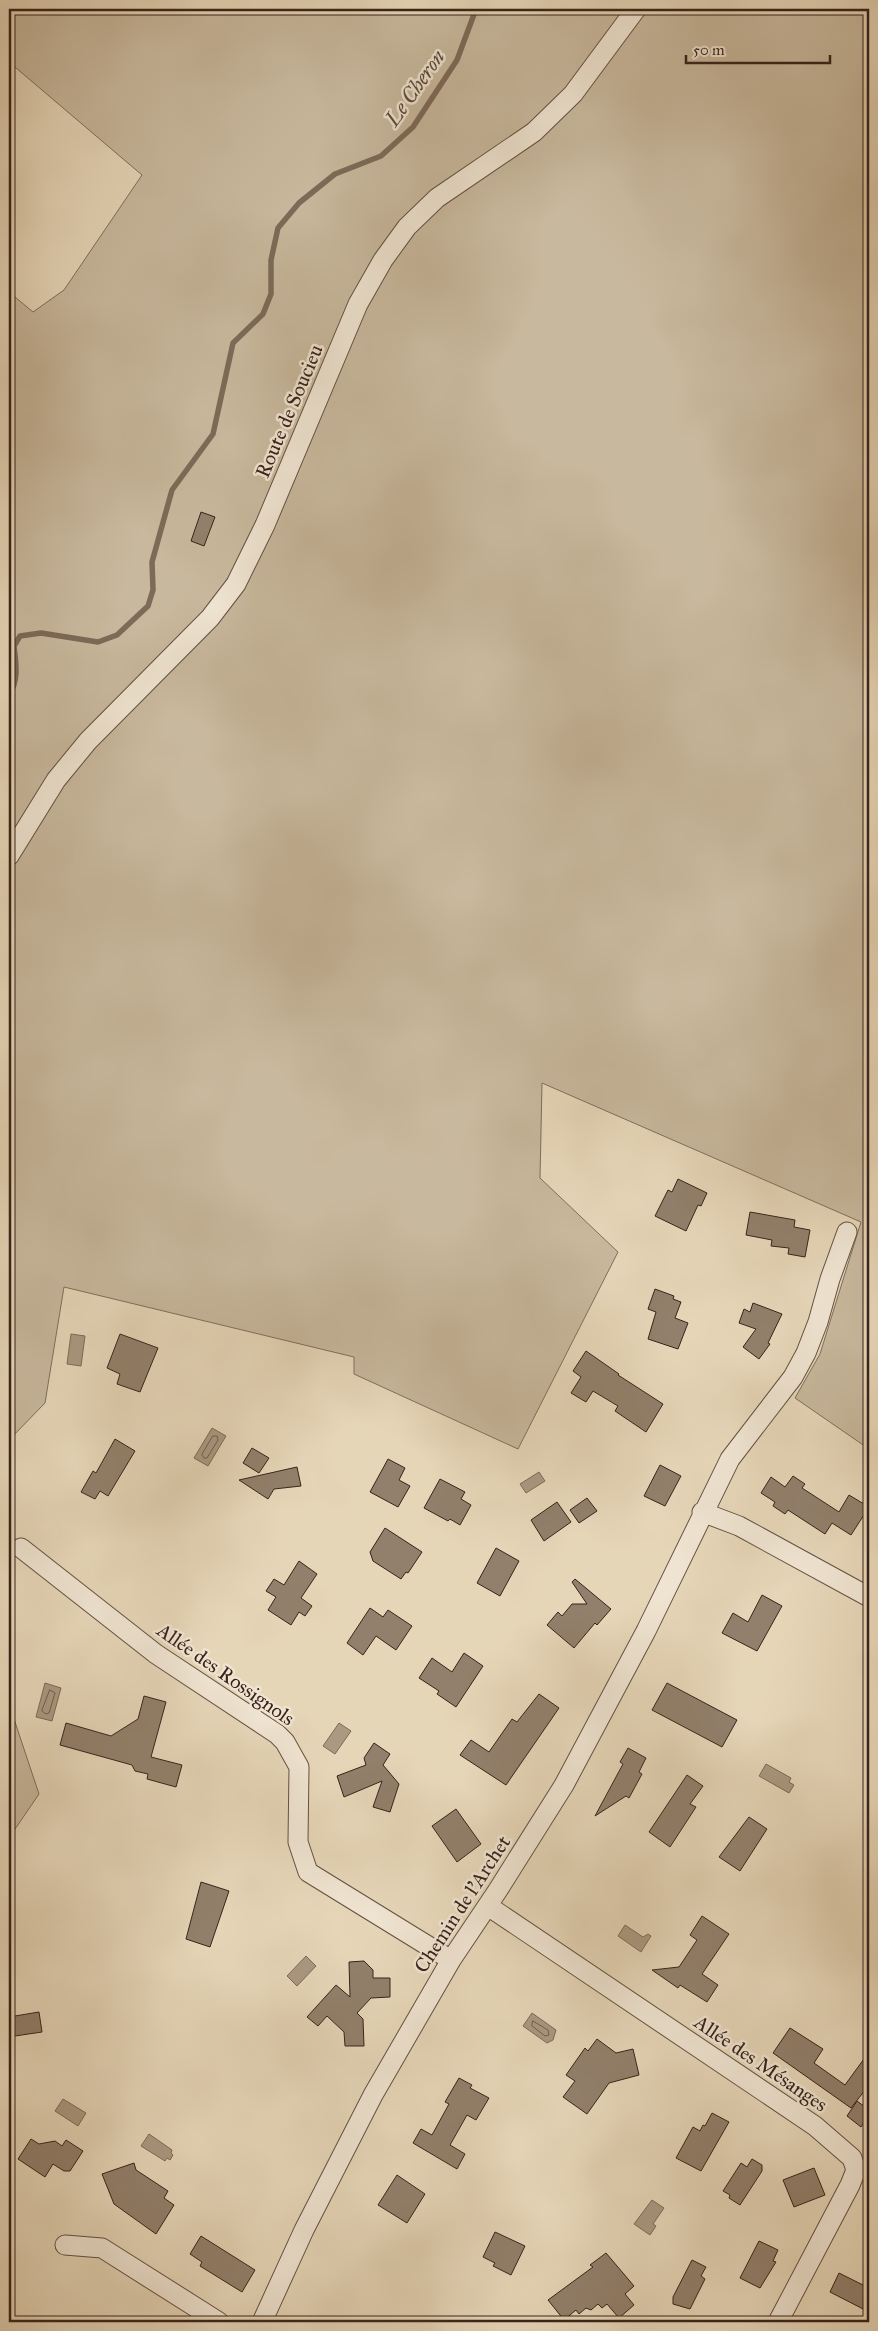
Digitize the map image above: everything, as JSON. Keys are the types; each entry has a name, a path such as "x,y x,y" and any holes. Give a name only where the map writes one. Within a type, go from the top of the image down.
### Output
{"street":[{"name":"Route de Soucieu","path":"9,856 56,780 88,741 210,618 236,584 265,524 358,304 382,260 408,227 437,198 534,132 573,94 636,9"},
{"name":"Chemin de l'Archet","path":"262,2322 304,2230 373,2095 451,1960 488,1906 564,1785 646,1631 702,1512 730,1459 793,1377 806,1353 847,1232"},
{"path":"702,1512 738,1526 869,1597"},
{"name":"Allée des Rossignols","path":"21,1548 156,1654 281,1738 299,1767 298,1842 308,1872 451,1960"},
{"name":"Allée des Mésanges","path":"488,1906 815,2126 852,2158 856,2170 850,2185 778,2322"},
{"path":"65,2245 102,2248 219,2322"}],"shaded area":[{"path":"9,9 44,9 64,15 71,9 869,9 869,1449 795,1398 820,1354 861,1222 542,1083 540,1178 618,1252 518,1449 354,1374 354,1357 64,1287 45,1403 9,1440 9,292 33,312 64,290 142,175 9,62"},
{"path":"9,1704 39,1794 9,1838"}],"water":[{"path":"71,1334 85,1336 81,1366 67,1364"},
{"path":"212,1428 226,1436 208,1466 194,1458"},
{"path":"539,1472 545,1481 526,1493 520,1484"},
{"path":"45,1683 61,1688 52,1721 36,1717"},
{"path":"339,1723 351,1731 335,1754 323,1746"},
{"path":"766,1764 791,1778 789,1782 794,1785 789,1793 759,1776"},
{"path":"625,1925 643,1937 648,1934 651,1936 641,1952 618,1936"},
{"path":"306,1956 316,1966 297,1986 287,1976"},
{"path":"532,2013 556,2030 553,2040 547,2043 523,2026"},
{"path":"63,2099 86,2113 78,2126 55,2111"},
{"path":"149,2134 172,2150 171,2153 173,2155 170,2160 167,2158 165,2161 141,2146"},
{"path":"652,2200 664,2208 653,2224 656,2226 650,2235 634,2224"}],"building":[{"path":"201,512 215,517 204,546 191,541"},
{"path":"678,1179 707,1193 701,1206 698,1205 686,1231 655,1216 668,1190 672,1192"},
{"path":"750,1212 795,1220 794,1227 810,1230 805,1257 788,1254 789,1248 771,1246 772,1240 746,1235"},
{"path":"655,1289 674,1296 673,1299 681,1302 675,1318 688,1323 678,1349 648,1339 656,1312 648,1309"},
{"path":"753,1303 782,1314 768,1343 770,1344 759,1359 743,1347 756,1329 739,1323 744,1309 750,1312"},
{"path":"120,1334 158,1348 140,1392 117,1384 120,1374 107,1368"},
{"path":"586,1351 618,1375 663,1404 646,1432 615,1411 618,1406 593,1391 586,1402 571,1393 581,1377 573,1371"},
{"path":"115,1439 135,1451 108,1496 100,1491 95,1499 81,1492 93,1471 96,1473"},
{"path":"252,1448 269,1458 259,1473 243,1463"},
{"path":"388,1459 405,1468 399,1480 410,1486 398,1507 370,1492"},
{"path":"660,1465 681,1476 665,1506 644,1496"},
{"path":"297,1467 301,1486 274,1489 268,1499 239,1480"},
{"path":"793,1476 805,1484 802,1488 839,1512 849,1495 869,1507 851,1535 832,1523 825,1534 788,1510 785,1514 773,1506 775,1502 761,1493 771,1477 785,1487"},
{"path":"440,1479 465,1492 461,1499 471,1505 460,1525 450,1519 448,1521 424,1508"},
{"path":"587,1498 597,1511 579,1523 570,1510"},
{"path":"557,1502 571,1522 544,1541 531,1520"},
{"path":"385,1528 422,1552 408,1573 406,1572 401,1579 373,1561 370,1552"},
{"path":"496,1548 519,1561 500,1596 477,1583"},
{"path":"299,1561 317,1574 301,1598 312,1606 305,1616 299,1612 291,1625 268,1610 276,1597 266,1591 274,1579 284,1585"},
{"path":"575,1579 611,1609 597,1625 595,1623 574,1648 547,1625 558,1612 562,1616 572,1604 587,1604 572,1582"},
{"path":"762,1595 782,1606 757,1651 722,1633 733,1613 748,1622"},
{"path":"370,1608 383,1617 388,1610 412,1626 396,1650 376,1636 363,1655 347,1643"},
{"path":"464,1653 483,1666 456,1707 437,1694 439,1691 419,1678 432,1658 452,1672"},
{"path":"667,1683 737,1720 722,1747 652,1710"},
{"path":"539,1694 559,1708 506,1785 460,1755 471,1740 489,1752 512,1719 517,1722"},
{"path":"144,1696 166,1702 151,1757 182,1765 176,1787 147,1779 148,1774 135,1771 132,1765 60,1745 66,1723 111,1736 138,1719"},
{"path":"374,1743 390,1754 383,1765 399,1784 390,1812 373,1807 382,1781 344,1797 337,1776 366,1765 364,1758"},
{"path":"628,1748 646,1758 639,1772 642,1774 629,1798 626,1796 595,1816 623,1764 620,1762"},
{"path":"687,1775 703,1786 690,1804 696,1807 670,1847 649,1832"},
{"path":"456,1809 481,1844 457,1862 432,1826"},
{"path":"749,1817 767,1829 740,1871 719,1857"},
{"path":"201,1882 229,1891 210,1947 186,1939"},
{"path":"702,1916 729,1934 702,1974 718,1985 707,2002 680,1985 678,1988 652,1970 679,1967 697,1940 690,1935"},
{"path":"364,1961 373,1970 373,1978 390,1978 390,1997 371,1998 357,2013 363,2019 364,2046 345,2046 344,2032 327,2016 318,2026 307,2017 336,1985 350,1997 349,1962"},
{"path":"39,2012 42,2032 15,2036 9,2030 9,2017"},
{"path":"790,2028 823,2049 814,2063 845,2085 869,2052 869,2085 851,2108 773,2053"},
{"path":"597,2039 616,2053 633,2049 639,2075 609,2083 587,2114 563,2097 575,2081 566,2075 585,2048 588,2051"},
{"path":"459,2078 472,2085 470,2088 489,2098 476,2120 467,2115 450,2145 465,2154 457,2169 413,2143 421,2129 432,2135 449,2104 445,2102"},
{"path":"857,2101 869,2110 869,2115 861,2127 847,2116"},
{"path":"712,2113 729,2122 701,2171 676,2158 693,2127 700,2131"},
{"path":"31,2139 39,2144 55,2141 62,2146 66,2140 83,2151 70,2171 64,2171 53,2164 45,2177 18,2159"},
{"path":"752,2159 762,2165 762,2171 740,2205 729,2198 730,2195 723,2191 741,2163 747,2167"},
{"path":"134,2163 136,2170 168,2191 164,2198 174,2205 156,2234 114,2204 102,2174"},
{"path":"814,2168 825,2195 794,2207 783,2180"},
{"path":"397,2175 425,2194 407,2223 378,2205"},
{"path":"495,2232 525,2246 511,2275 493,2266 495,2263 483,2257"},
{"path":"201,2236 255,2270 242,2292 200,2266 202,2262 190,2254"},
{"path":"759,2241 778,2250 773,2261 776,2262 760,2288 740,2278"},
{"path":"606,2253 634,2286 625,2294 634,2305 619,2318 607,2304 602,2308 598,2304 591,2310 586,2308 579,2314 576,2310 564,2320 548,2300 593,2267 590,2265"},
{"path":"692,2260 706,2267 701,2276 705,2279 690,2309 673,2304 673,2297"},
{"path":"839,2273 869,2288 869,2312 830,2292"}],"waterway":[{"name":"Le Cheron","path":"9,695 16,678 14,646 20,636 41,633 98,642 117,635 148,606 153,590 152,562 172,490 213,434 233,343 263,314 271,294 271,260 278,228 299,203 335,174 381,156 413,127 457,60 476,9"}]}
